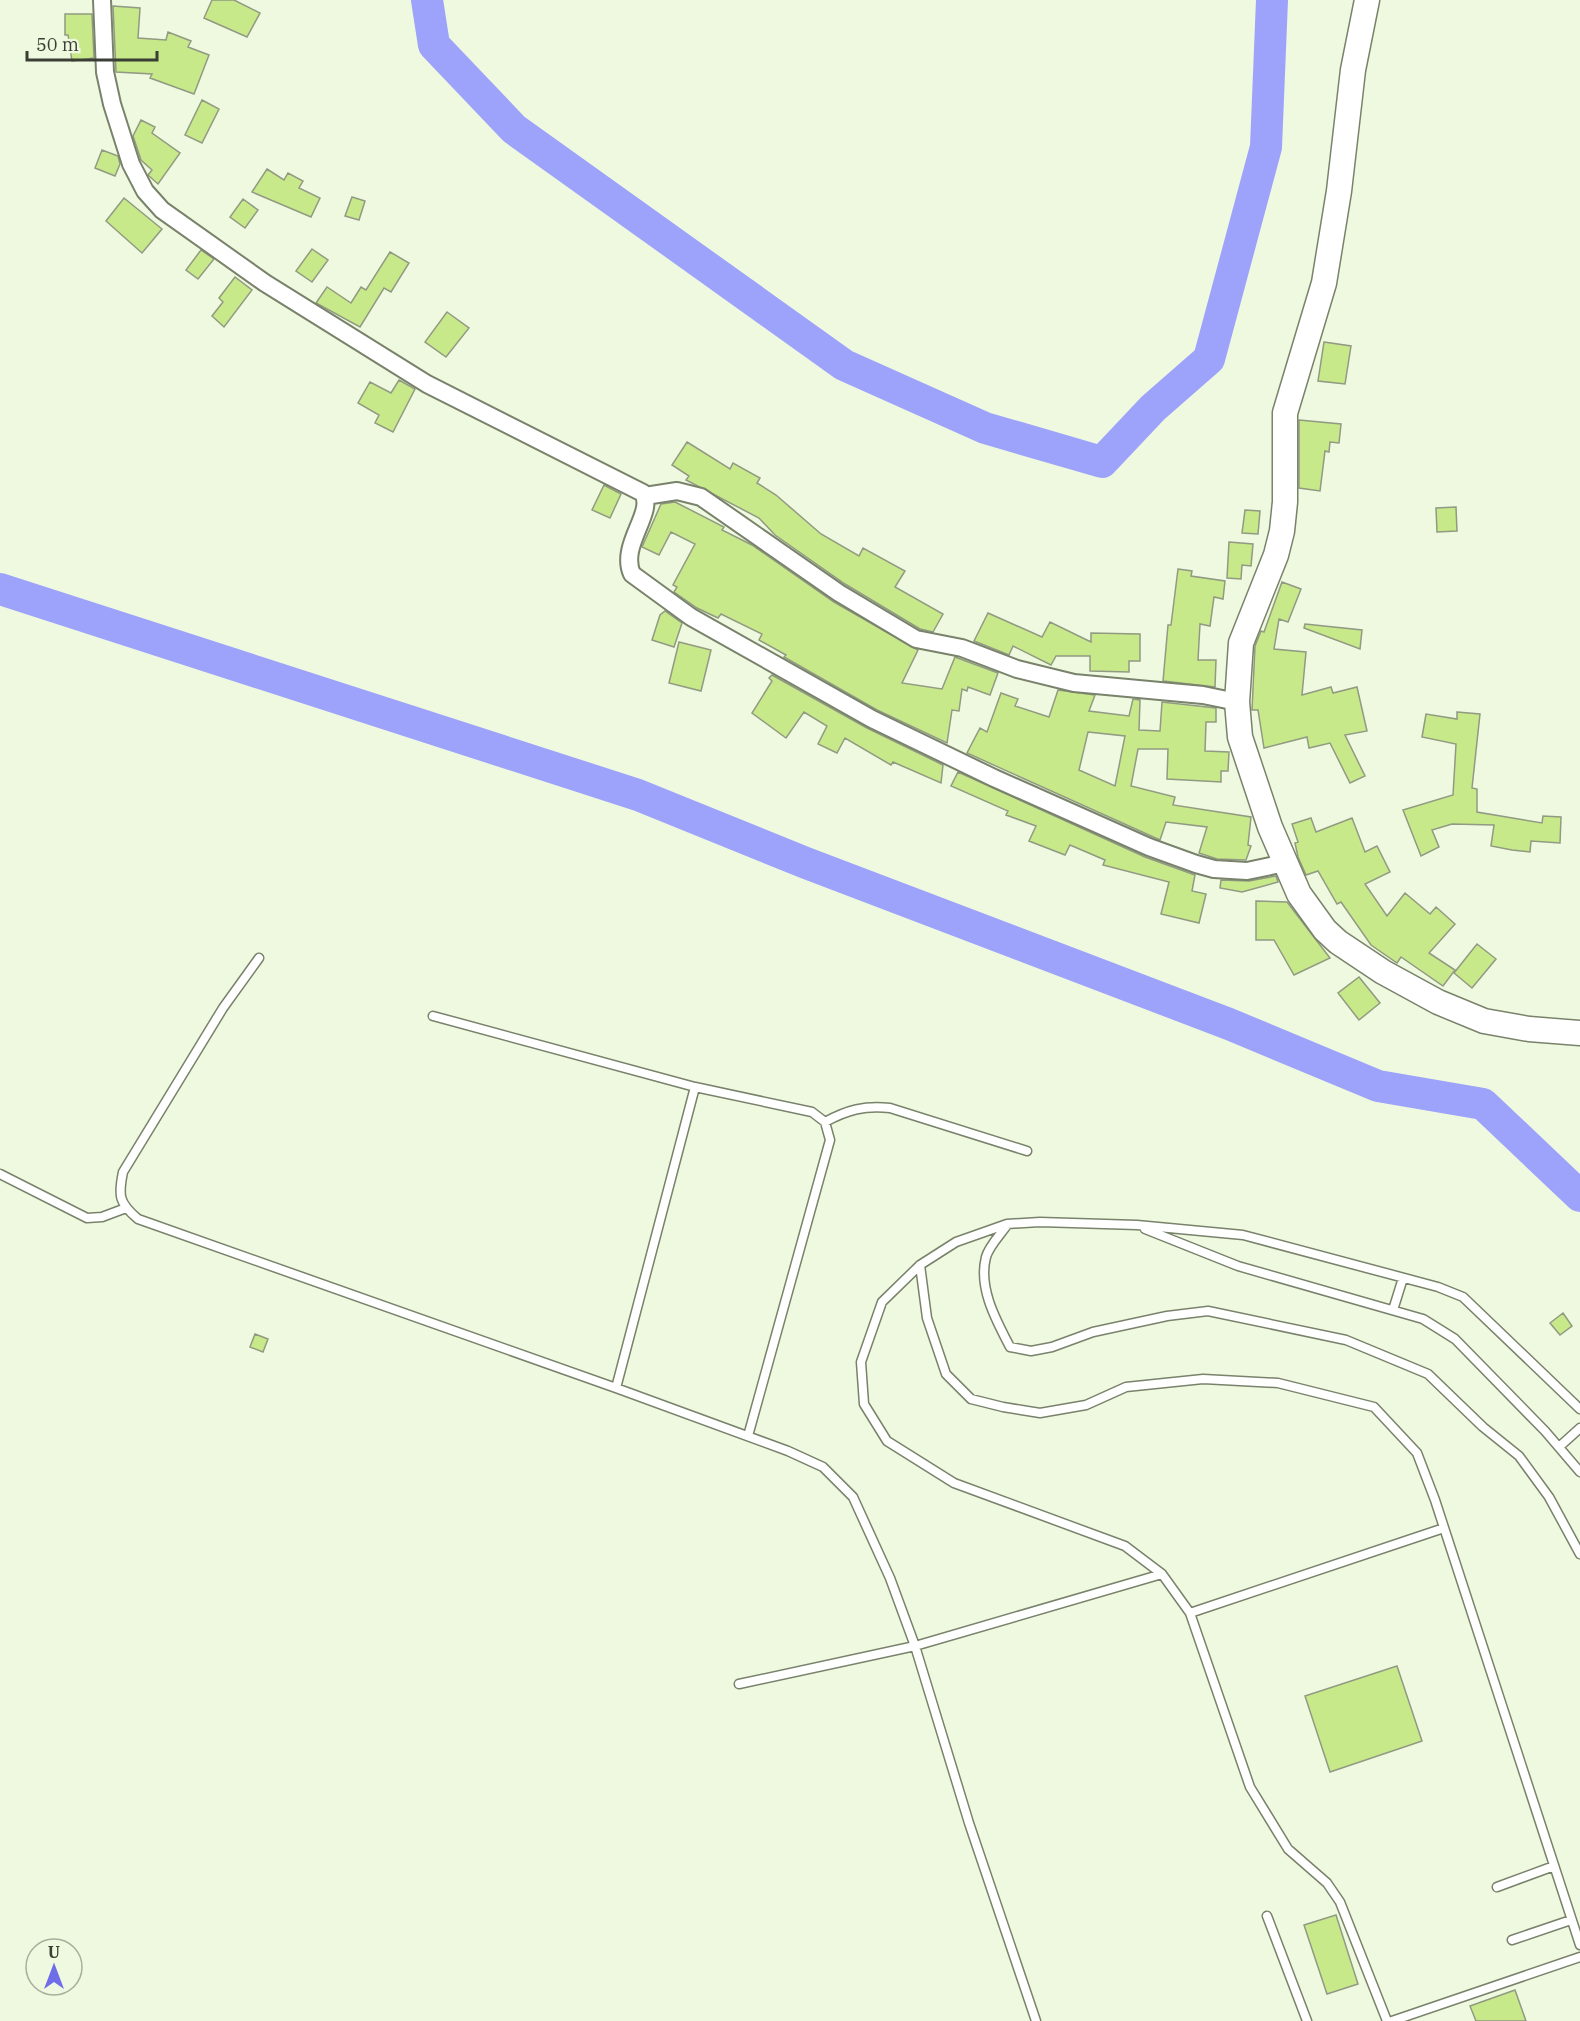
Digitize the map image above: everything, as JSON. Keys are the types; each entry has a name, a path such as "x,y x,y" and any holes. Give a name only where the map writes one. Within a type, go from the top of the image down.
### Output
{"main road":[{"path":"1367,0 1353,70 1339,191 1324,283 1285,413 1285,502 1282,531 1276,555 1241,643 1237,702 1240,737 1285,863 1299,894 1325,930 1353,954 1383,972 1438,1002 1484,1021 1529,1029 1580,1033"}],"street":[{"path":"102,0 105,72 112,104 131,164 145,191 162,210 265,283 427,384 640,491 645,496 646,505 628,551 628,565 632,574 701,622 900,734 1149,847 1196,864 1232,871 1247,871 1285,863"},
{"path":"645,496 677,491 701,497 839,592 916,639 962,648 1017,669 1074,683 1203,695 1237,702"}],"lane":[{"path":"260,958 223,1008 123,1172 119,1192 126,1208 138,1219 616,1388 748,1436 823,1467 853,1497 890,1578 915,1646 969,1823 1036,2021"},
{"path":"433,1016 695,1087 812,1112 825,1122 830,1140 748,1436"},
{"path":"616,1388 695,1087"},
{"path":"825,1122 850,1109 873,1106 890,1108 1027,1151"},
{"path":"0,1174 87,1218 102,1217 126,1208"},
{"path":"1387,2021 1340,1902 1327,1883 1288,1849 1250,1787 1190,1613 1162,1574 1125,1546 954,1483 887,1441 864,1404 861,1362 882,1302 920,1265 956,1242 1007,1224 1040,1222 1137,1225 1243,1235 1438,1287 1463,1297 1580,1409"},
{"path":"1007,1224 986,1255 984,1281 995,1318 1010,1347 1031,1351 1052,1347 1093,1332 1167,1316 1208,1311 1346,1340 1428,1374 1484,1427 1519,1456 1550,1497 1580,1554"},
{"path":"1137,1225 1238,1266 1423,1318 1455,1339 1559,1446 1580,1472"},
{"path":"920,1265 927,1318 946,1374 971,1399 1040,1413 1086,1405 1126,1387 1203,1379 1278,1383 1374,1407 1418,1453 1580,1945"},
{"path":"1393,1310 1403,1278"},
{"path":"1559,1446 1580,1428"},
{"path":"1190,1613 1444,1528"},
{"path":"739,1684 915,1646 1162,1574"},
{"path":"1497,1887 1554,1866"},
{"path":"1267,1916 1307,2021"},
{"path":"1512,1940 1572,1920"},
{"path":"1392,2021 1580,1957"}],"building":[{"path":"212,0 234,0 260,13 247,37 204,18"},
{"path":"113,6 140,8 138,38 166,40 168,32 191,41 188,47 209,55 194,94 150,78 152,74 116,72"},
{"path":"65,14 92,14 94,58 72,61 68,35 65,35"},
{"path":"202,100 219,109 202,143 185,135"},
{"path":"141,120 155,127 152,133 180,153 158,184 148,175 152,170 141,160 133,136"},
{"path":"102,150 118,156 120,164 115,176 95,168"},
{"path":"267,169 284,180 288,173 303,181 299,188 320,198 311,217 252,192"},
{"path":"352,197 365,201 359,220 345,216"},
{"path":"124,198 162,229 142,253 106,221"},
{"path":"243,199 258,210 245,228 230,217"},
{"path":"312,249 328,260 312,282 296,271"},
{"path":"201,250 214,259 198,279 186,270"},
{"path":"390,252 409,263 391,292 384,288 360,327 316,303 327,287 351,303 361,287 366,290"},
{"path":"235,277 252,290 224,327 212,316 223,302 219,298"},
{"path":"447,312 469,328 446,357 425,342"},
{"path":"1324,342 1351,346 1345,384 1318,381"},
{"path":"399,380 415,389 393,432 375,423 379,415 358,403 370,382 391,393"},
{"path":"1299,420 1341,424 1339,443 1330,442 1329,452 1325,451 1320,491 1299,488"},
{"path":"687,442 730,469 733,463 760,478 757,483 776,495 821,534 859,556 863,548 905,571 895,587 943,614 933,632 920,629 845,584 775,535 759,518 686,480 689,476 672,465"},
{"path":"604,485 621,494 610,518 592,510"},
{"path":"675,502 724,527 722,530 752,545 834,602 918,650 902,683 942,689 955,657 998,673 990,695 968,687 967,691 962,689 959,711 952,710 947,743 877,710 784,657 786,655 759,640 762,634 721,614 718,618 697,608 674,592 677,587 673,585 695,544 671,532 659,555 642,547 661,504"},
{"path":"1456,507 1457,531 1437,532 1436,508"},
{"path":"1245,510 1260,511 1258,534 1242,533"},
{"path":"1229,542 1253,544 1251,566 1242,565 1241,579 1227,578"},
{"path":"1178,569 1192,571 1191,576 1225,581 1223,599 1214,597 1210,626 1200,624 1198,660 1216,660 1215,687 1163,681 1168,625 1171,625"},
{"path":"1282,582 1301,589 1288,622 1279,619 1274,649 1306,652 1302,695 1331,687 1333,693 1357,687 1367,731 1345,735 1365,776 1350,783 1330,743 1309,748 1307,737 1264,748 1258,710 1252,710 1255,646 1261,631 1264,632"},
{"path":"665,611 682,623 674,647 652,640 660,615"},
{"path":"988,613 1042,637 1050,622 1091,642 1091,633 1140,634 1140,661 1129,661 1129,672 1090,671 1090,656 1056,656 1051,665 1013,646 1009,655 974,641"},
{"path":"1305,624 1362,630 1360,649 1304,628"},
{"path":"679,642 711,650 701,691 669,683"},
{"path":"772,675 867,728 943,765 941,783 893,762 891,765 845,738 837,753 818,744 827,726 804,712 786,738 752,713 772,681 769,678"},
{"path":"1058,690 1095,695 1089,711 1129,716 1133,699 1140,700 1139,730 1160,731 1162,702 1216,708 1216,722 1206,722 1205,751 1229,752 1228,771 1221,771 1221,782 1167,779 1168,749 1138,749 1131,786 1175,797 1173,805 1251,817 1248,845 1251,846 1246,860 1217,859 1199,853 1207,827 1166,822 1160,840 967,753 980,728 987,732 1001,693 1018,699 1015,706 1049,717","holes":["1088,732 1125,736 1115,786 1079,770"]},
{"path":"1457,712 1480,714 1472,788 1477,789 1477,812 1542,823 1543,816 1561,817 1560,843 1531,841 1530,852 1512,850 1491,846 1494,825 1452,824 1432,830 1439,847 1421,856 1403,810 1453,795 1456,744 1422,737 1426,714 1457,719"},
{"path":"958,772 1145,857 1195,875 1192,891 1206,894 1199,923 1161,914 1169,882 1103,865 1105,860 1070,845 1065,855 1029,841 1036,826 1006,815 1008,811 951,786"},
{"path":"1311,818 1316,832 1352,818 1365,852 1377,846 1390,872 1365,884 1387,916 1405,893 1430,914 1436,907 1455,924 1429,953 1455,970 1443,986 1401,957 1397,963 1371,945 1341,902 1337,904 1318,871 1306,875 1298,857 1295,843 1298,842 1292,824"},
{"path":"1276,876 1278,882 1242,892 1220,888 1221,880 1249,881"},
{"path":"1256,901 1287,902 1330,958 1294,975 1274,940 1256,940"},
{"path":"1477,944 1496,959 1472,988 1454,973"},
{"path":"1359,977 1380,1003 1359,1020 1338,993"},
{"path":"1563,1313 1572,1326 1560,1335 1550,1323"},
{"path":"255,1334 268,1339 263,1352 250,1347"},
{"path":"1397,1666 1422,1741 1330,1772 1305,1696"},
{"path":"1336,1915 1358,1984 1327,1994 1304,1925"},
{"path":"1515,1990 1526,2021 1476,2021 1470,2006"}],"waterway":[{"path":"427,0 434,45 514,129 844,365 985,428 1102,462 1153,408 1209,359 1266,147 1272,0"},
{"path":"0,589 638,795 806,863 1229,1024 1378,1086 1483,1104 1580,1196"}]}
